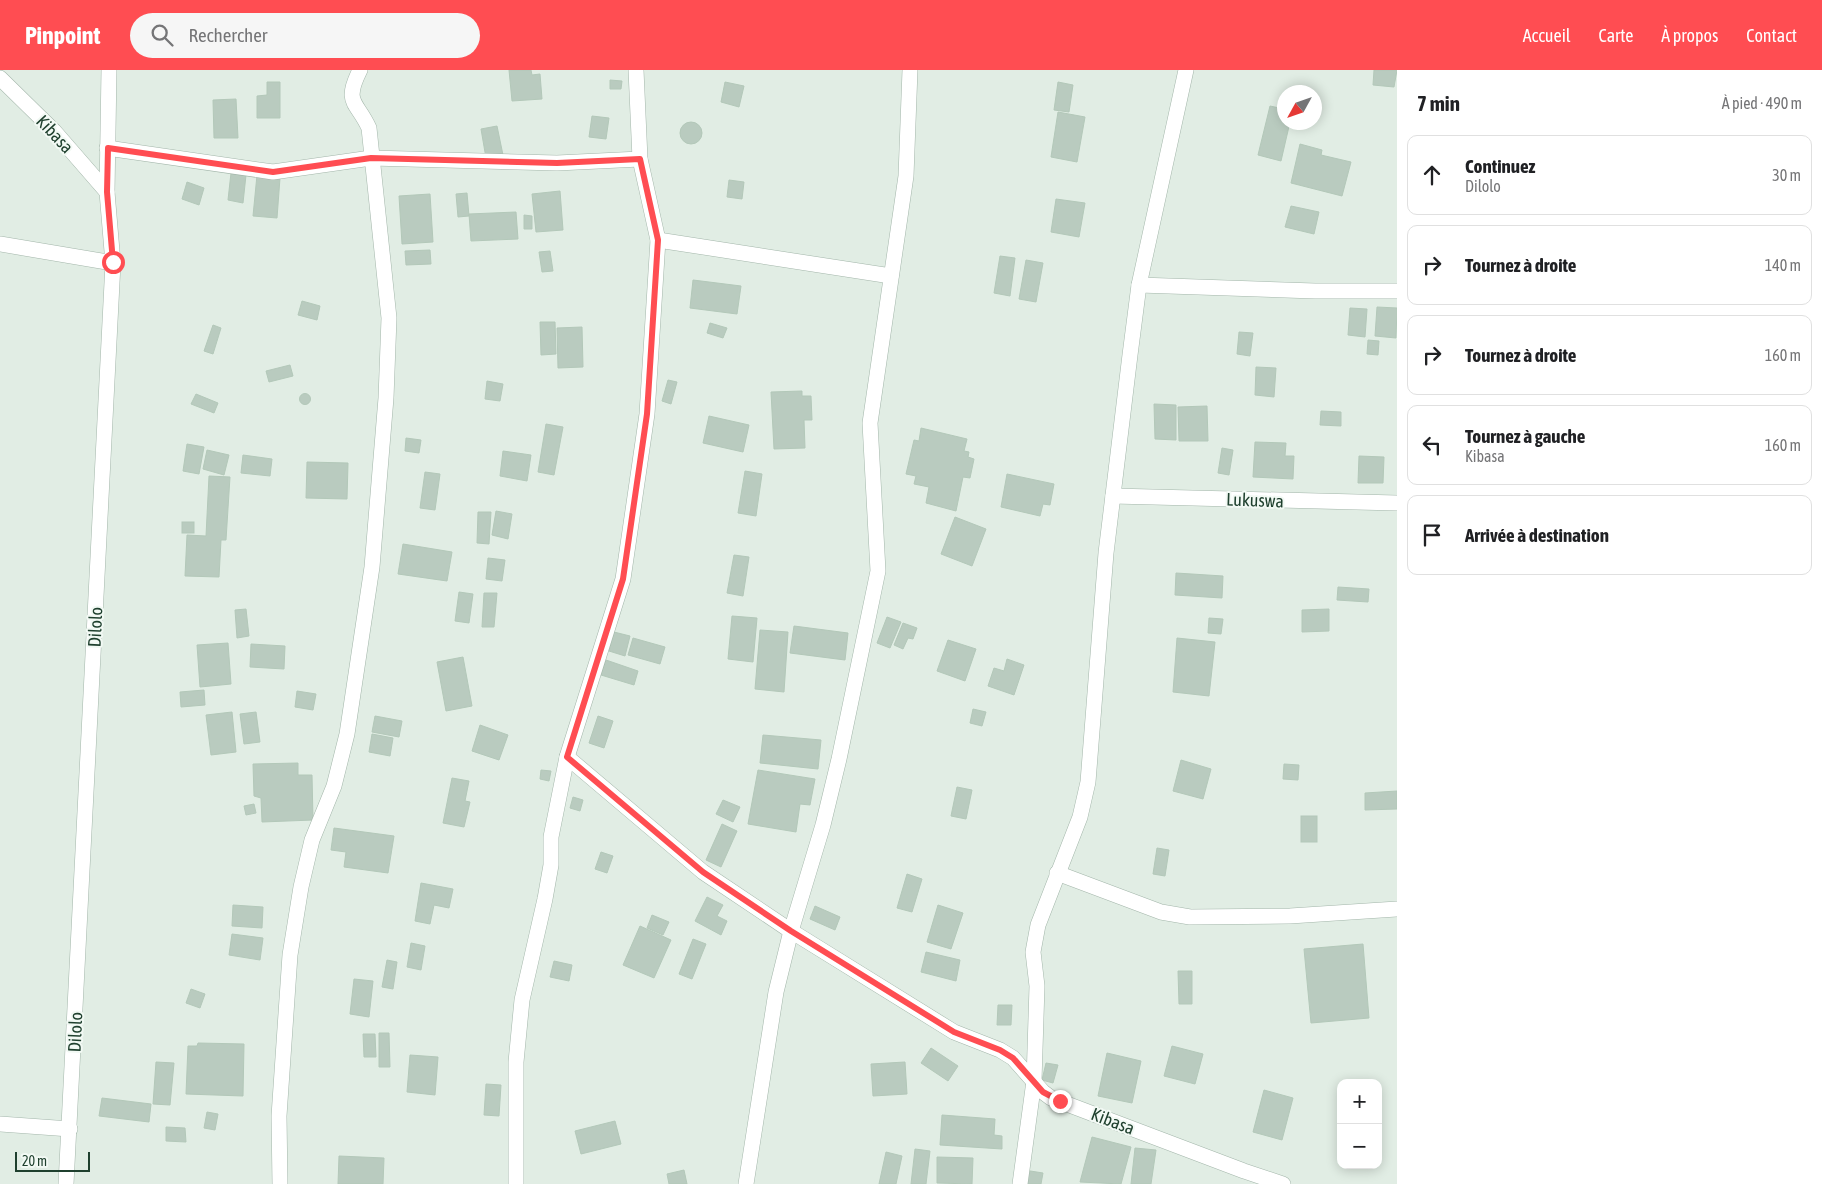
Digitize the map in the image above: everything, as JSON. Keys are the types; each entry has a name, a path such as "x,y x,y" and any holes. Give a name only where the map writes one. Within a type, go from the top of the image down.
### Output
{"street":[{"name":"Dilolo","path":"66,1184 113,262 107,192 109,70"},
{"path":"280,1184 279,1116 290,955 300,887 312,840 334,786 347,734 372,567 386,398 389,318 371,158 370,128 353,102 353,85 360,70"},
{"path":"516,1184 516,1062 522,1000 545,899 551,865 551,837 567,757 623,579 647,414 658,240 640,159 636,70"},
{"path":"746,1184 776,992 791,931 823,825 837,769 878,571 870,423 906,176 910,70"},
{"path":"1020,1184 1034,1081 1037,986 1033,952 1038,925 1080,817 1088,782 1106,553 1139,285 1186,70"},
{"name":"Kibasa","path":"0,78 54,131 107,192"},
{"path":"108,148 273,172 371,158 557,163 640,159"},
{"path":"658,240 891,276"},
{"path":"0,244 113,262"},
{"path":"1139,285 1315,291 1397,290"},
{"name":"Lukuswa","path":"1113,496 1397,503"},
{"name":"Kibasa","path":"567,757 703,872 791,931 954,1032 1006,1054 1051,1098 1244,1172 1283,1184"},
{"path":"1057,874 1161,912 1190,917 1290,916 1397,909"},
{"path":"0,1124 70,1129"}],"building":[{"path":"509,70 531,70 532,75 540,74 542,99 512,101"},
{"path":"1374,70 1397,70 1394,87 1373,85"},
{"path":"610,80 622,81 621,89 610,89"},
{"path":"267,82 280,82 280,118 257,118 257,96 267,95"},
{"path":"725,82 744,86 739,107 721,102"},
{"path":"1058,82 1073,85 1069,112 1054,110"},
{"path":"236,99 238,138 214,138 213,100"},
{"path":"1270,106 1277,108 1277,130 1288,130 1281,161 1258,155"},
{"path":"1058,112 1085,117 1077,162 1051,157"},
{"path":"592,116 609,118 606,139 589,137"},
{"path":"691,122 699,125 702,133 699,141 691,144 683,141 680,133 683,125"},
{"path":"497,126 503,155 486,158 481,129"},
{"path":"1300,144 1322,150 1321,155 1351,162 1342,196 1291,183"},
{"path":"231,173 246,175 243,203 228,200"},
{"path":"257,175 280,178 277,218 253,216"},
{"path":"729,180 744,182 742,199 727,197"},
{"path":"187,182 204,188 199,205 182,199"},
{"path":"560,191 563,230 536,232 532,194"},
{"path":"467,193 469,216 458,217 456,194"},
{"path":"430,194 433,242 402,244 399,196"},
{"path":"1056,199 1085,203 1079,237 1051,232"},
{"path":"1291,206 1319,212 1314,234 1285,227"},
{"path":"516,212 518,239 471,241 469,214"},
{"path":"524,215 532,216 532,229 524,229"},
{"path":"430,250 431,264 406,265 405,251"},
{"path":"550,251 553,271 542,272 539,252"},
{"path":"1000,256 1015,258 1010,296 994,293"},
{"path":"1026,260 1043,263 1036,302 1019,299"},
{"path":"693,280 741,286 737,314 690,308"},
{"path":"302,301 320,306 317,320 298,315"},
{"path":"1377,307 1397,308 1396,338 1375,336"},
{"path":"1350,308 1367,309 1365,337 1348,335"},
{"path":"540,322 555,322 556,354 541,355"},
{"path":"710,323 727,328 723,338 707,333"},
{"path":"213,325 221,328 213,354 204,351"},
{"path":"582,327 583,367 558,368 557,328"},
{"path":"1239,332 1253,333 1250,356 1237,354"},
{"path":"1368,340 1379,341 1378,355 1367,354"},
{"path":"290,365 293,376 269,382 266,371"},
{"path":"1256,367 1276,368 1274,397 1255,395"},
{"path":"668,380 677,382 671,404 662,401"},
{"path":"487,381 503,384 500,401 485,399"},
{"path":"802,391 802,396 811,396 812,420 804,420 805,448 774,449 771,392"},
{"path":"305,393 311,399 305,405 299,399"},
{"path":"196,394 218,403 214,413 191,404"},
{"path":"1154,404 1176,405 1176,440 1155,439"},
{"path":"1207,406 1208,441 1179,441 1178,407"},
{"path":"1321,411 1341,412 1341,426 1320,425"},
{"path":"709,416 749,425 743,452 703,443"},
{"path":"546,424 563,427 554,475 538,472"},
{"path":"921,428 967,439 964,451 969,452 968,457 974,459 970,478 963,477 956,511 926,503 929,487 914,484 916,476 906,474 914,440 919,441"},
{"path":"406,438 421,440 419,453 405,451"},
{"path":"1255,442 1286,443 1285,456 1294,456 1293,479 1253,477"},
{"path":"187,444 204,447 199,474 183,471"},
{"path":"1222,448 1233,450 1229,475 1218,473"},
{"path":"207,450 229,455 224,475 203,469"},
{"path":"503,451 531,455 527,481 500,476"},
{"path":"243,455 272,459 270,476 241,473"},
{"path":"1359,456 1384,457 1383,483 1358,483"},
{"path":"307,462 348,463 347,499 306,498"},
{"path":"745,471 762,474 756,516 738,513"},
{"path":"425,472 440,474 435,510 420,508"},
{"path":"1007,474 1054,484 1050,505 1043,504 1040,516 1001,507"},
{"path":"209,476 230,477 226,540 221,540 219,577 185,576 187,535 206,536"},
{"path":"496,511 512,514 508,539 492,535"},
{"path":"478,512 491,512 489,544 477,543"},
{"path":"955,517 986,529 972,566 941,554"},
{"path":"182,522 194,522 194,533 182,533"},
{"path":"403,544 452,552 447,581 398,574"},
{"path":"734,555 749,557 743,596 727,593"},
{"path":"488,558 505,560 502,581 486,579"},
{"path":"1176,573 1223,576 1222,598 1175,595"},
{"path":"1338,587 1369,589 1368,602 1337,600"},
{"path":"459,592 473,594 469,623 455,621"},
{"path":"484,593 497,593 494,627 482,627"},
{"path":"246,609 249,636 237,638 235,610"},
{"path":"1329,609 1329,631 1302,632 1302,610"},
{"path":"732,616 757,618 753,662 728,659"},
{"path":"887,617 901,622 890,648 877,643"},
{"path":"1209,618 1223,619 1221,634 1208,633"},
{"path":"903,623 917,628 913,639 908,638 903,649 894,645"},
{"path":"794,626 848,633 845,660 790,653"},
{"path":"760,630 788,632 784,692 755,689"},
{"path":"614,632 630,636 625,656 609,651"},
{"path":"633,638 665,647 660,664 628,655"},
{"path":"1177,638 1215,642 1209,696 1173,692"},
{"path":"948,640 976,649 965,681 937,671"},
{"path":"228,643 231,684 200,687 197,645"},
{"path":"251,644 285,646 284,669 250,667"},
{"path":"463,657 472,706 446,711 437,662"},
{"path":"1007,659 1024,665 1014,695 988,686 994,668 1004,671"},
{"path":"606,660 638,671 634,685 601,675"},
{"path":"204,690 205,705 181,707 180,692"},
{"path":"297,691 316,694 313,710 295,707"},
{"path":"973,709 986,712 982,726 970,723"},
{"path":"232,712 236,752 211,755 206,715"},
{"path":"256,712 260,742 244,744 240,714"},
{"path":"375,716 402,721 399,737 372,732"},
{"path":"598,716 613,721 604,748 589,743"},
{"path":"480,725 508,735 499,760 472,751"},
{"path":"372,734 393,738 390,756 369,752"},
{"path":"763,735 821,740 818,769 760,763"},
{"path":"1181,760 1211,769 1203,799 1173,791"},
{"path":"298,763 298,775 312,775 313,820 262,822 261,798 254,796 253,764"},
{"path":"1284,764 1299,765 1298,780 1283,779"},
{"path":"541,770 551,771 549,781 540,779"},
{"path":"758,770 815,779 810,805 800,804 796,832 748,824"},
{"path":"452,778 469,781 465,801 470,802 464,827 443,823"},
{"path":"957,787 972,790 966,819 951,816"},
{"path":"1397,791 1397,809 1365,810 1365,793"},
{"path":"573,797 583,800 580,811 570,808"},
{"path":"723,800 740,807 733,822 716,814"},
{"path":"254,804 256,813 246,815 244,806"},
{"path":"1301,816 1317,816 1317,842 1301,842"},
{"path":"722,824 737,831 721,867 706,860"},
{"path":"334,828 394,836 388,873 344,867 346,852 331,850"},
{"path":"1157,848 1169,850 1165,876 1153,874"},
{"path":"601,852 613,856 607,873 595,869"},
{"path":"907,874 922,879 912,912 897,908"},
{"path":"421,883 453,889 449,908 434,905 430,924 415,921"},
{"path":"707,897 723,905 717,916 727,921 721,935 695,921"},
{"path":"233,905 263,907 262,928 232,926"},
{"path":"938,905 963,913 951,949 927,942"},
{"path":"815,906 840,917 835,930 810,919"},
{"path":"652,915 669,922 663,935 647,928"},
{"path":"640,926 671,940 654,978 623,965"},
{"path":"232,934 263,938 260,960 229,955"},
{"path":"693,939 706,944 692,979 679,974"},
{"path":"411,943 425,946 421,970 407,967"},
{"path":"1363,944 1369,1018 1311,1023 1304,949"},
{"path":"926,952 960,960 956,981 921,972"},
{"path":"387,960 397,962 393,989 382,987"},
{"path":"554,961 572,965 569,981 550,977"},
{"path":"1178,971 1192,971 1192,1004 1179,1004"},
{"path":"354,979 373,981 369,1017 350,1014"},
{"path":"191,989 205,994 200,1008 186,1003"},
{"path":"998,1005 1012,1005 1011,1025 997,1025"},
{"path":"379,1033 389,1033 390,1067 379,1067"},
{"path":"363,1034 375,1034 376,1057 364,1057"},
{"path":"198,1043 244,1044 243,1096 186,1094 188,1046 197,1046"},
{"path":"1172,1046 1203,1054 1195,1084 1164,1076"},
{"path":"931,1048 958,1066 948,1081 921,1063"},
{"path":"1107,1053 1141,1061 1132,1103 1098,1096"},
{"path":"410,1055 438,1057 435,1095 407,1092"},
{"path":"156,1062 174,1063 170,1105 153,1104"},
{"path":"905,1062 907,1094 873,1096 871,1064"},
{"path":"1046,1063 1058,1065 1053,1083 1042,1080"},
{"path":"486,1084 501,1085 499,1116 484,1115"},
{"path":"1264,1090 1293,1098 1282,1140 1253,1132"},
{"path":"102,1098 151,1104 149,1122 99,1116"},
{"path":"207,1112 218,1114 215,1130 204,1128"},
{"path":"942,1115 995,1119 994,1135 1002,1136 1002,1149 940,1145"},
{"path":"615,1121 621,1144 581,1154 575,1131"},
{"path":"166,1127 185,1128 186,1142 166,1141"},
{"path":"1092,1137 1131,1147 1121,1184 1080,1182"},
{"path":"1135,1148 1156,1150 1151,1184 1131,1184"},
{"path":"915,1149 930,1151 926,1184 911,1184"},
{"path":"886,1152 902,1156 896,1184 879,1184"},
{"path":"339,1156 384,1158 383,1184 338,1184"},
{"path":"937,1157 973,1158 972,1184 937,1183"},
{"path":"684,1170 687,1184 669,1184 667,1174"},
{"path":"1024,1170 1043,1173 1041,1184 1022,1184"}],"route":[{"path":"113,262 107,192 108,148 273,172 371,158 557,163 640,159 658,240 647,414 623,579 598,653 567,757 608,794 703,872 791,931 954,1032 988,1047 1000,1050 1013,1058 1043,1092 1051,1098 1060,1101"}]}
